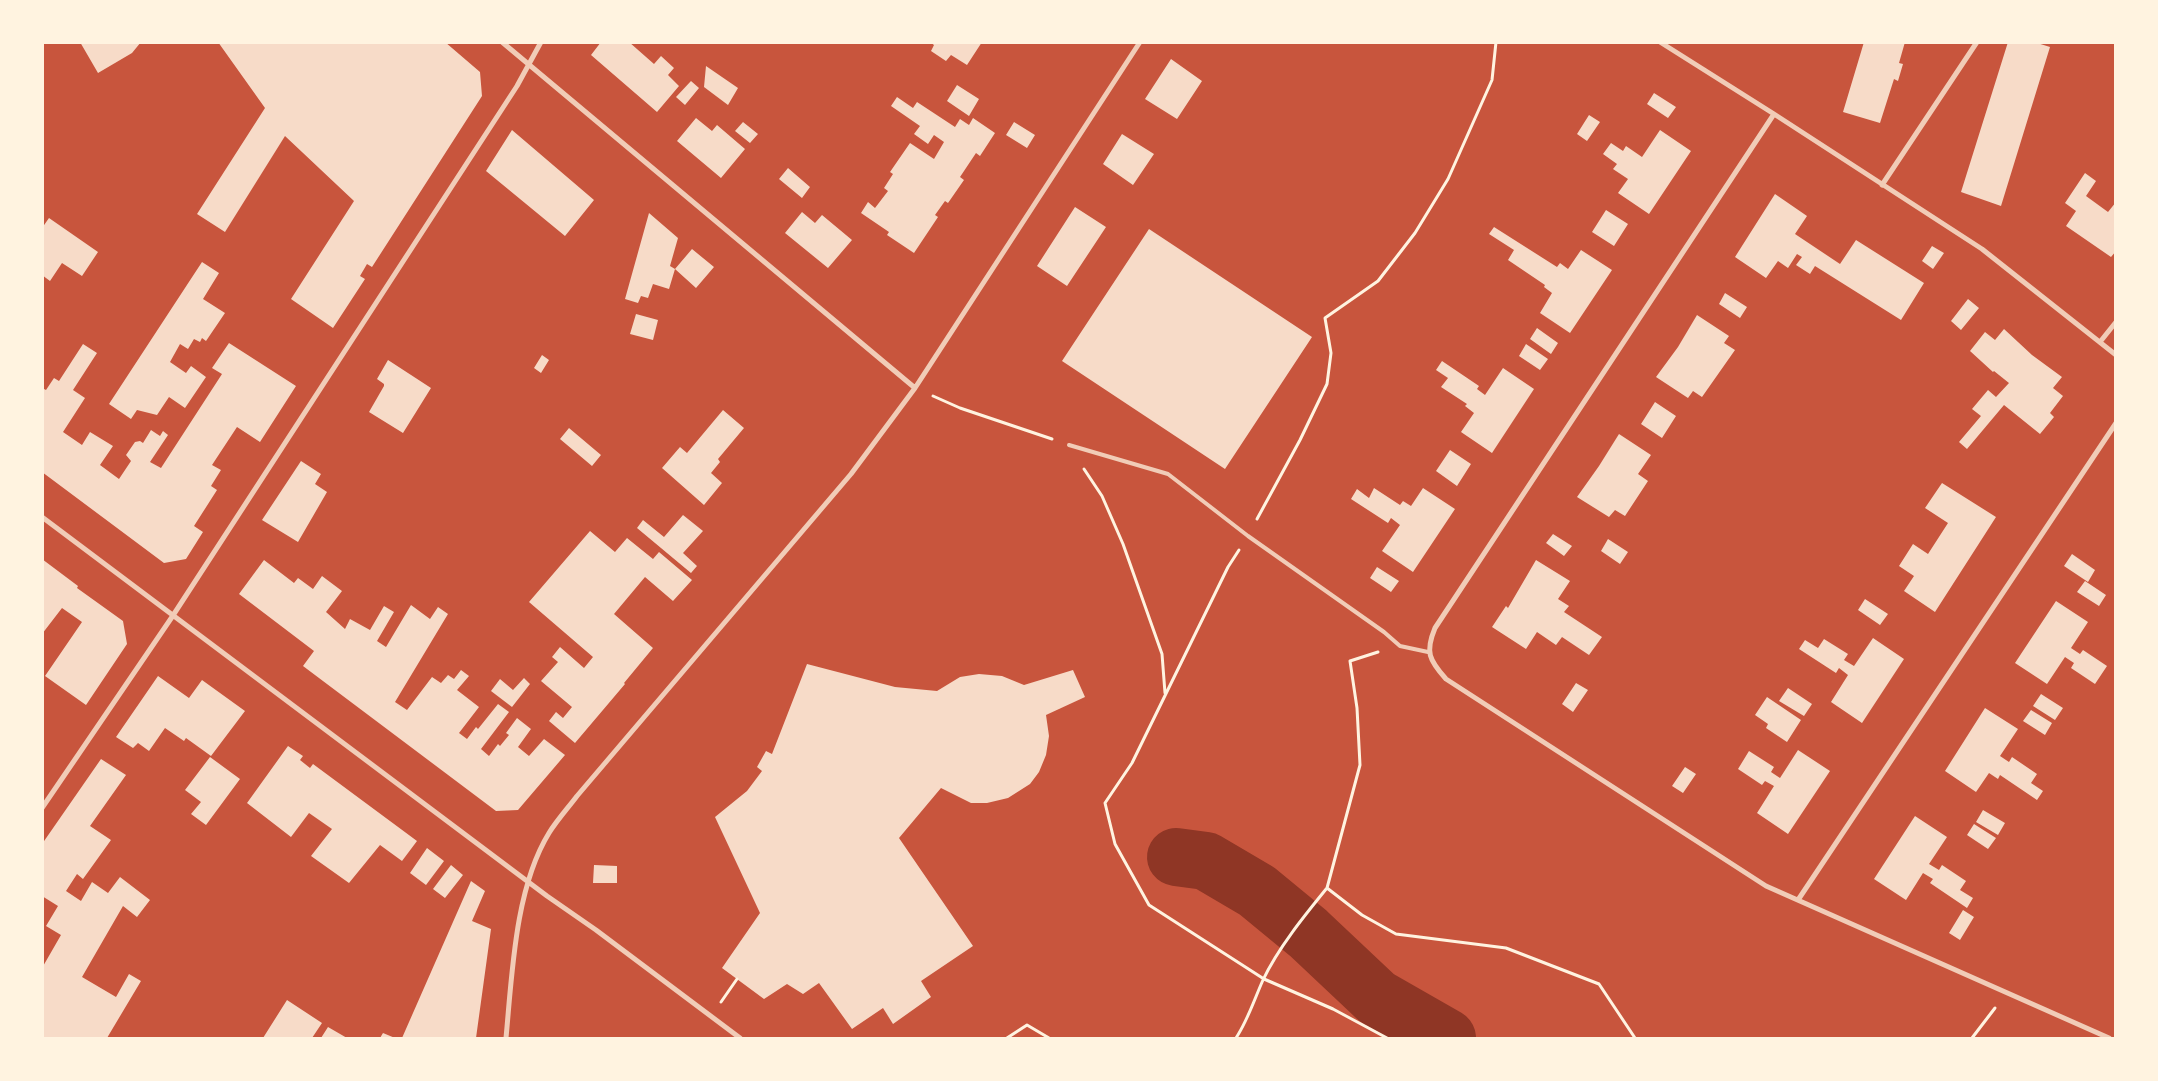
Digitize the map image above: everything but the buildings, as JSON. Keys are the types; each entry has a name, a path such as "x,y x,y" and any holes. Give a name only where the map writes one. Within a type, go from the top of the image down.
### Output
{"street":[{"path":"502,42 915,388"},
{"path":"42,808 172,616 529,66 541,42"},
{"path":"506,1038 513,961 520,919 529,882 549,832 577,796 851,474 915,388 1140,42"},
{"path":"1660,42 1982,249 2116,355"},
{"path":"1882,185 1977,42"},
{"path":"1774,114 1435,628 1429,642 1428,652 1436,667 1446,679 1766,886 2110,1038"},
{"path":"2100,342 2116,322"},
{"path":"1798,900 2116,422"},
{"path":"42,517 172,616 740,1038"}],"lane":[{"path":"1069,446 1168,474 1248,536 1384,632 1400,646 1428,652"}],"path":[{"path":"1387,1038 1333,1009 1264,979 1149,906 1116,844 1105,803 1132,763 1228,567 1248,536 1300,440 1327,384 1331,353 1325,318 1378,280 1415,233 1448,179 1492,80 1496,42"},
{"path":"915,388 960,408 1069,446 1102,496 1123,544 1162,654 1165,694"},
{"path":"1236,1038 1246,1023 1264,979 1304,916 1327,888 1360,765 1357,708 1350,661 1400,646"},
{"path":"1327,888 1362,915 1396,934 1506,948 1599,984 1635,1038"},
{"path":"718,1007 737,978"},
{"path":"1972,1038 1992,1013 2004,992"},
{"path":"1007,1038 1027,1025 1049,1038"}],"waterway":[{"path":"1176,857 1206,861 1257,891 1308,933 1377,998 1447,1038"}]}
